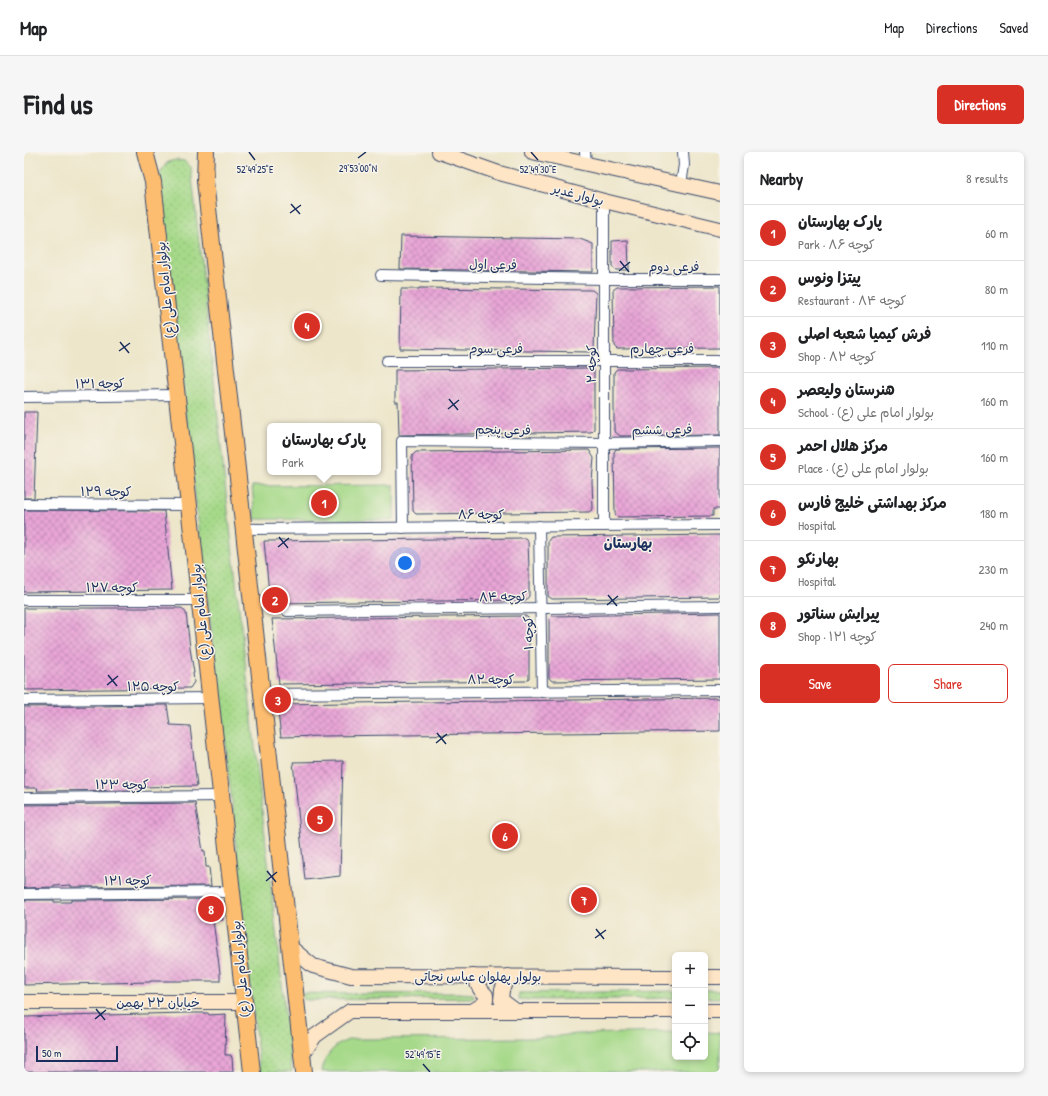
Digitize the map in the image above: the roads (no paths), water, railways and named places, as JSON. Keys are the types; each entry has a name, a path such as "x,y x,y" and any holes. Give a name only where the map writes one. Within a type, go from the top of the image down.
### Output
{"main road":[{"path":"147,159 156,152"},
{"name":"بولوار غدیر","path":"438,152 499,173 604,201 720,229"},
{"path":"532,152 585,158 720,194"},
{"path":"205,153 204,181 304,1072"},
{"name":"بولوار امام علی (ع)","path":"147,159 152,182 252,1072"},
{"name":"بولوار پهلوان عباس نجاتی","path":"290,947 313,966 351,976 672,977"},
{"path":"472,1011 486,1001 486,995 480,989 473,976"},
{"path":"508,976 502,990 501,1000 516,1011"},
{"path":"708,977 720,977"},
{"name":"خیابان ۲۲ بهمن","path":"24,1002 244,1002"},
{"path":"302,1055 315,1036 350,1011 672,1011"},
{"path":"708,1011 720,1011"}],"street":[{"path":"681,184 684,165 683,152"},
{"name":"کوچه ۲","path":"604,201 604,526"},
{"name":"فرعی اول","path":"381,275 605,279"},
{"name":"فرعی دوم","path":"605,279 720,279"},
{"name":"فرعی سوم","path":"387,361 604,361"},
{"name":"فرعی چهارم","path":"604,361 720,361"},
{"name":"کوچه ۱۳۱","path":"24,398 176,395"},
{"name":"فرعی پنجم","path":"403,528 402,441 604,443"},
{"name":"فرعی ششم","path":"604,443 720,441"},
{"name":"کوچه ۱۲۹","path":"24,504 188,505"},
{"name":"کوچه ۸۶","path":"243,529 720,525"},
{"name":"کوچه ۱","path":"539,526 542,692"},
{"name":"کوچه ۱۲۷","path":"24,600 199,600"},
{"name":"کوچه ۸۴","path":"287,611 720,606"},
{"name":"کوچه ۸۲","path":"262,694 720,690"},
{"name":"کوچه ۱۲۵","path":"24,700 210,698"},
{"name":"کوچه ۱۲۳","path":"24,798 221,796"},
{"name":"کوچه ۱۲۱","path":"24,894 232,892"}],"place":[{"name":"هنرستان ولیعصر","path":"307,326"},
{"name":"پارک بهارستان","path":"324,503"},
{"name":"پیتزا ونوس","path":"275,600"},
{"name":"فرش کیمیا شعبه اصلی","path":"278,700"},
{"name":"مرکز هلال احمر","path":"320,819"},
{"name":"مرکز بهداشتی خلیج فارس","path":"505,836"},
{"name":"بهارنکو","path":"584,900"},
{"name":"پیرایش سناتور","path":"211,909"}],"district":[{"name":"بهارستان","path":"628,543"}]}
